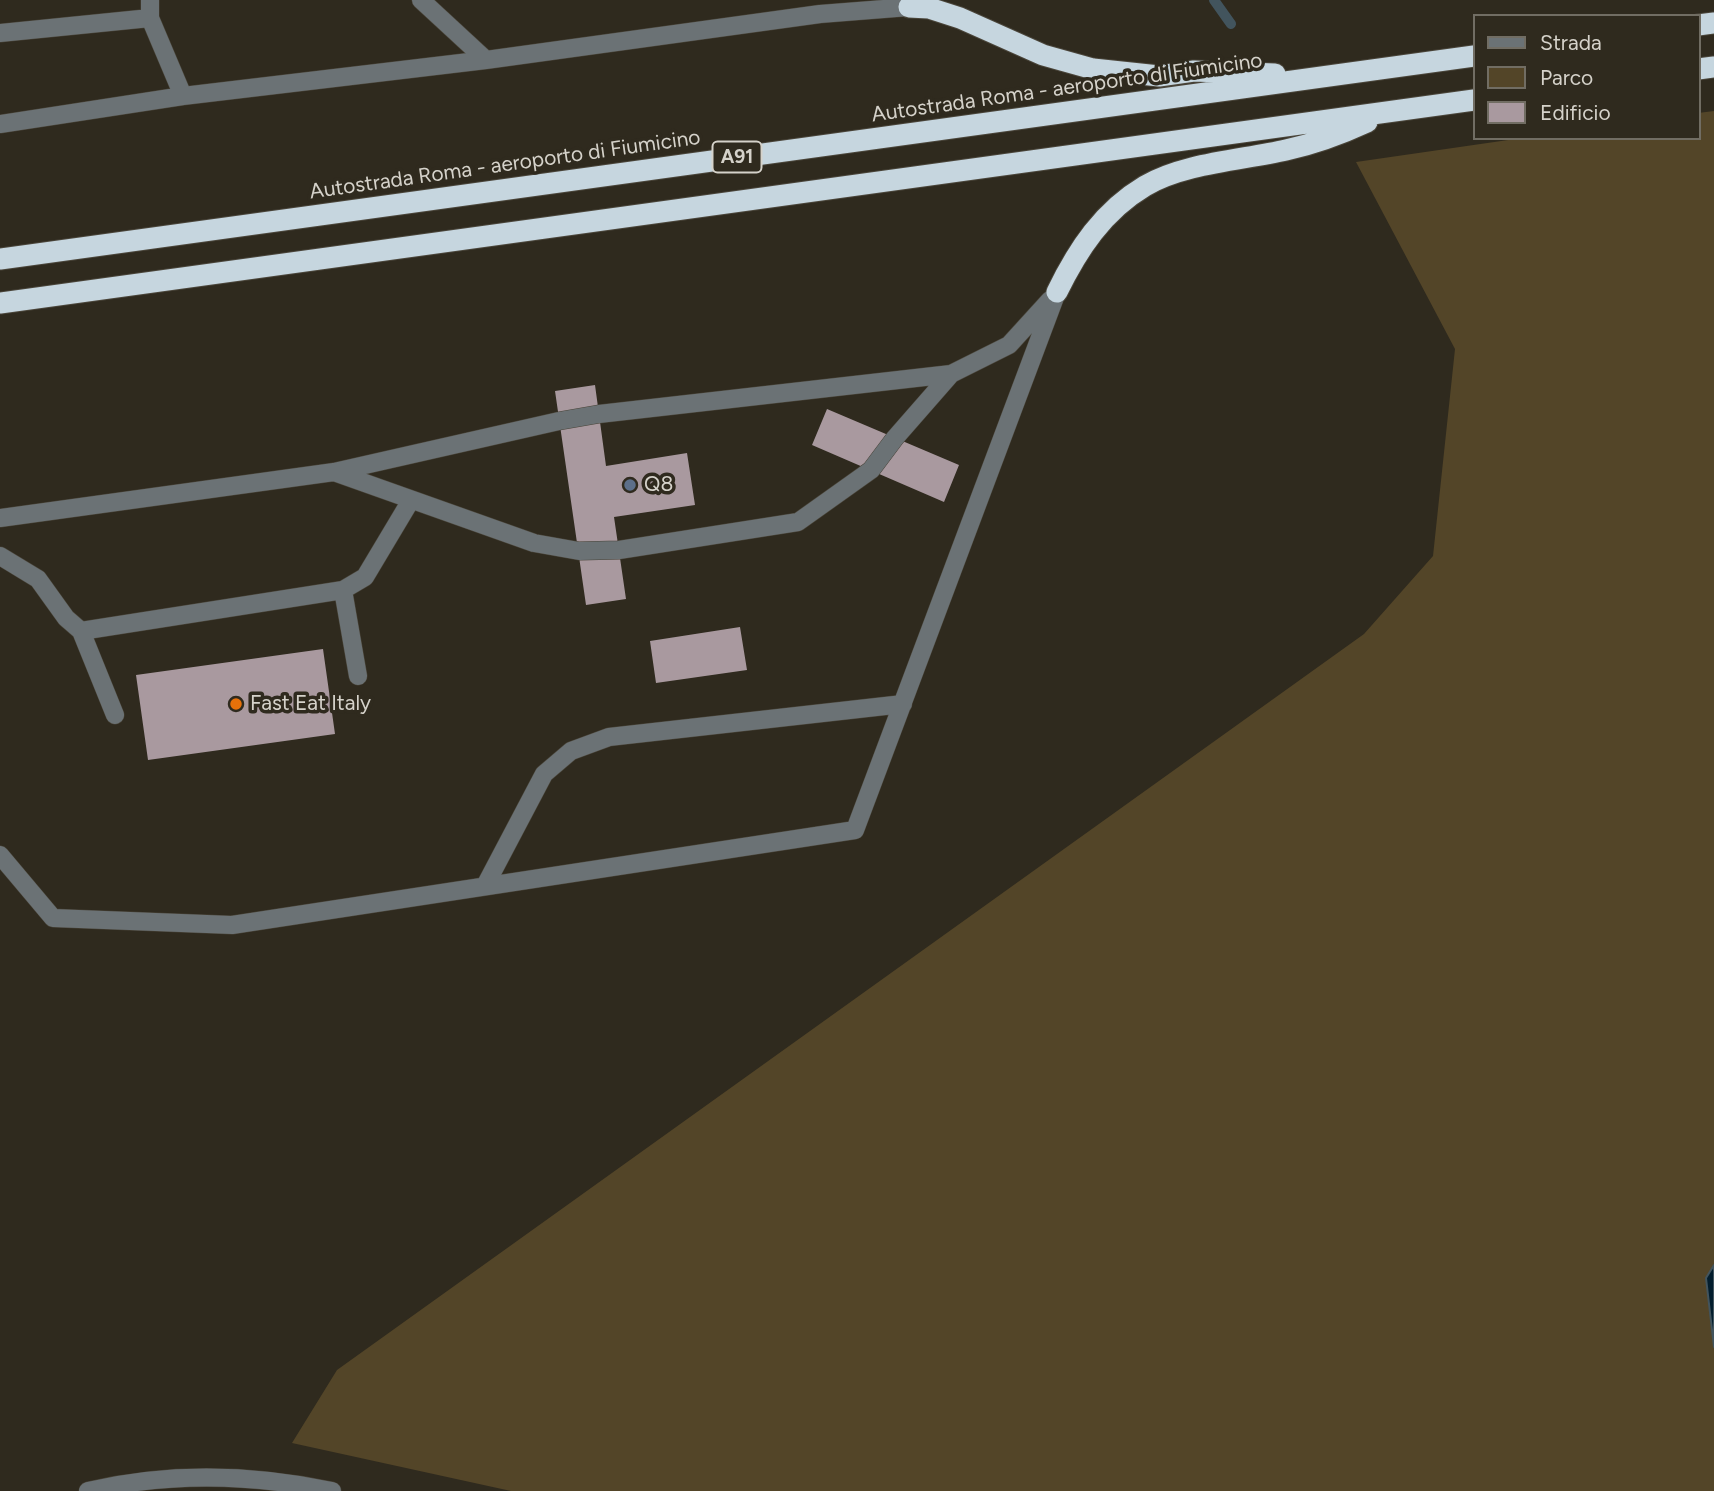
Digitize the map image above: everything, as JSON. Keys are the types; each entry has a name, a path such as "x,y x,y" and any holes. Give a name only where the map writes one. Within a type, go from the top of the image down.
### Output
{"highway":[{"path":"904,3 960,18 1043,55 1093,69 1159,76 1194,71 1348,74"},
{"name":"Autostrada Roma - aeroporto di Fiumicino","path":"0,259 1472,56"},
{"name":"A91","path":"0,303 1472,100"},
{"path":"1057,292 1083,244 1101,221 1147,185 1192,169 1332,138 1391,112"}],"street":[{"path":"421,0 486,60"},
{"path":"0,124 183,96 486,60 904,3"},
{"path":"0,33 150,9 183,96"},
{"path":"0,518 334,472 598,414 951,374 1009,345 1057,292"},
{"path":"0,855 54,918 232,925 855,830 1057,292"},
{"path":"334,472 534,543 579,551 619,550 798,522 871,470 951,374"},
{"path":"81,631 343,590 365,577 411,500"},
{"path":"0,556 38,579 66,618 81,631 115,715"},
{"path":"343,590 358,676"},
{"path":"485,886 544,774 571,751 609,737 903,704"},
{"path":"88,1491 124,1483 204,1476 287,1481 332,1491"}],"green space":[{"path":"1714,111 1714,1491 511,1491 292,1443 337,1370 1364,634 1433,556 1455,349 1356,162 1508,140 1700,140 1700,113"}],"water":[{"path":"1714,1265 1714,1347 1706,1278"}],"building":[{"name":"Q8","path":"595,385 606,466 687,453 695,505 614,517 626,599 586,605 555,391"},
{"path":"827,409 959,465 944,502 812,445"},
{"path":"740,627 747,670 656,683 650,641"},
{"name":"Fast Eat Italy","path":"323,649 335,734 148,760 136,675"}],"waterway":[{"path":"1214,0 1231,24"}],"place":[{"name":"Q8","path":"630,485"},
{"name":"Fast Eat Italy","path":"236,704"}]}
